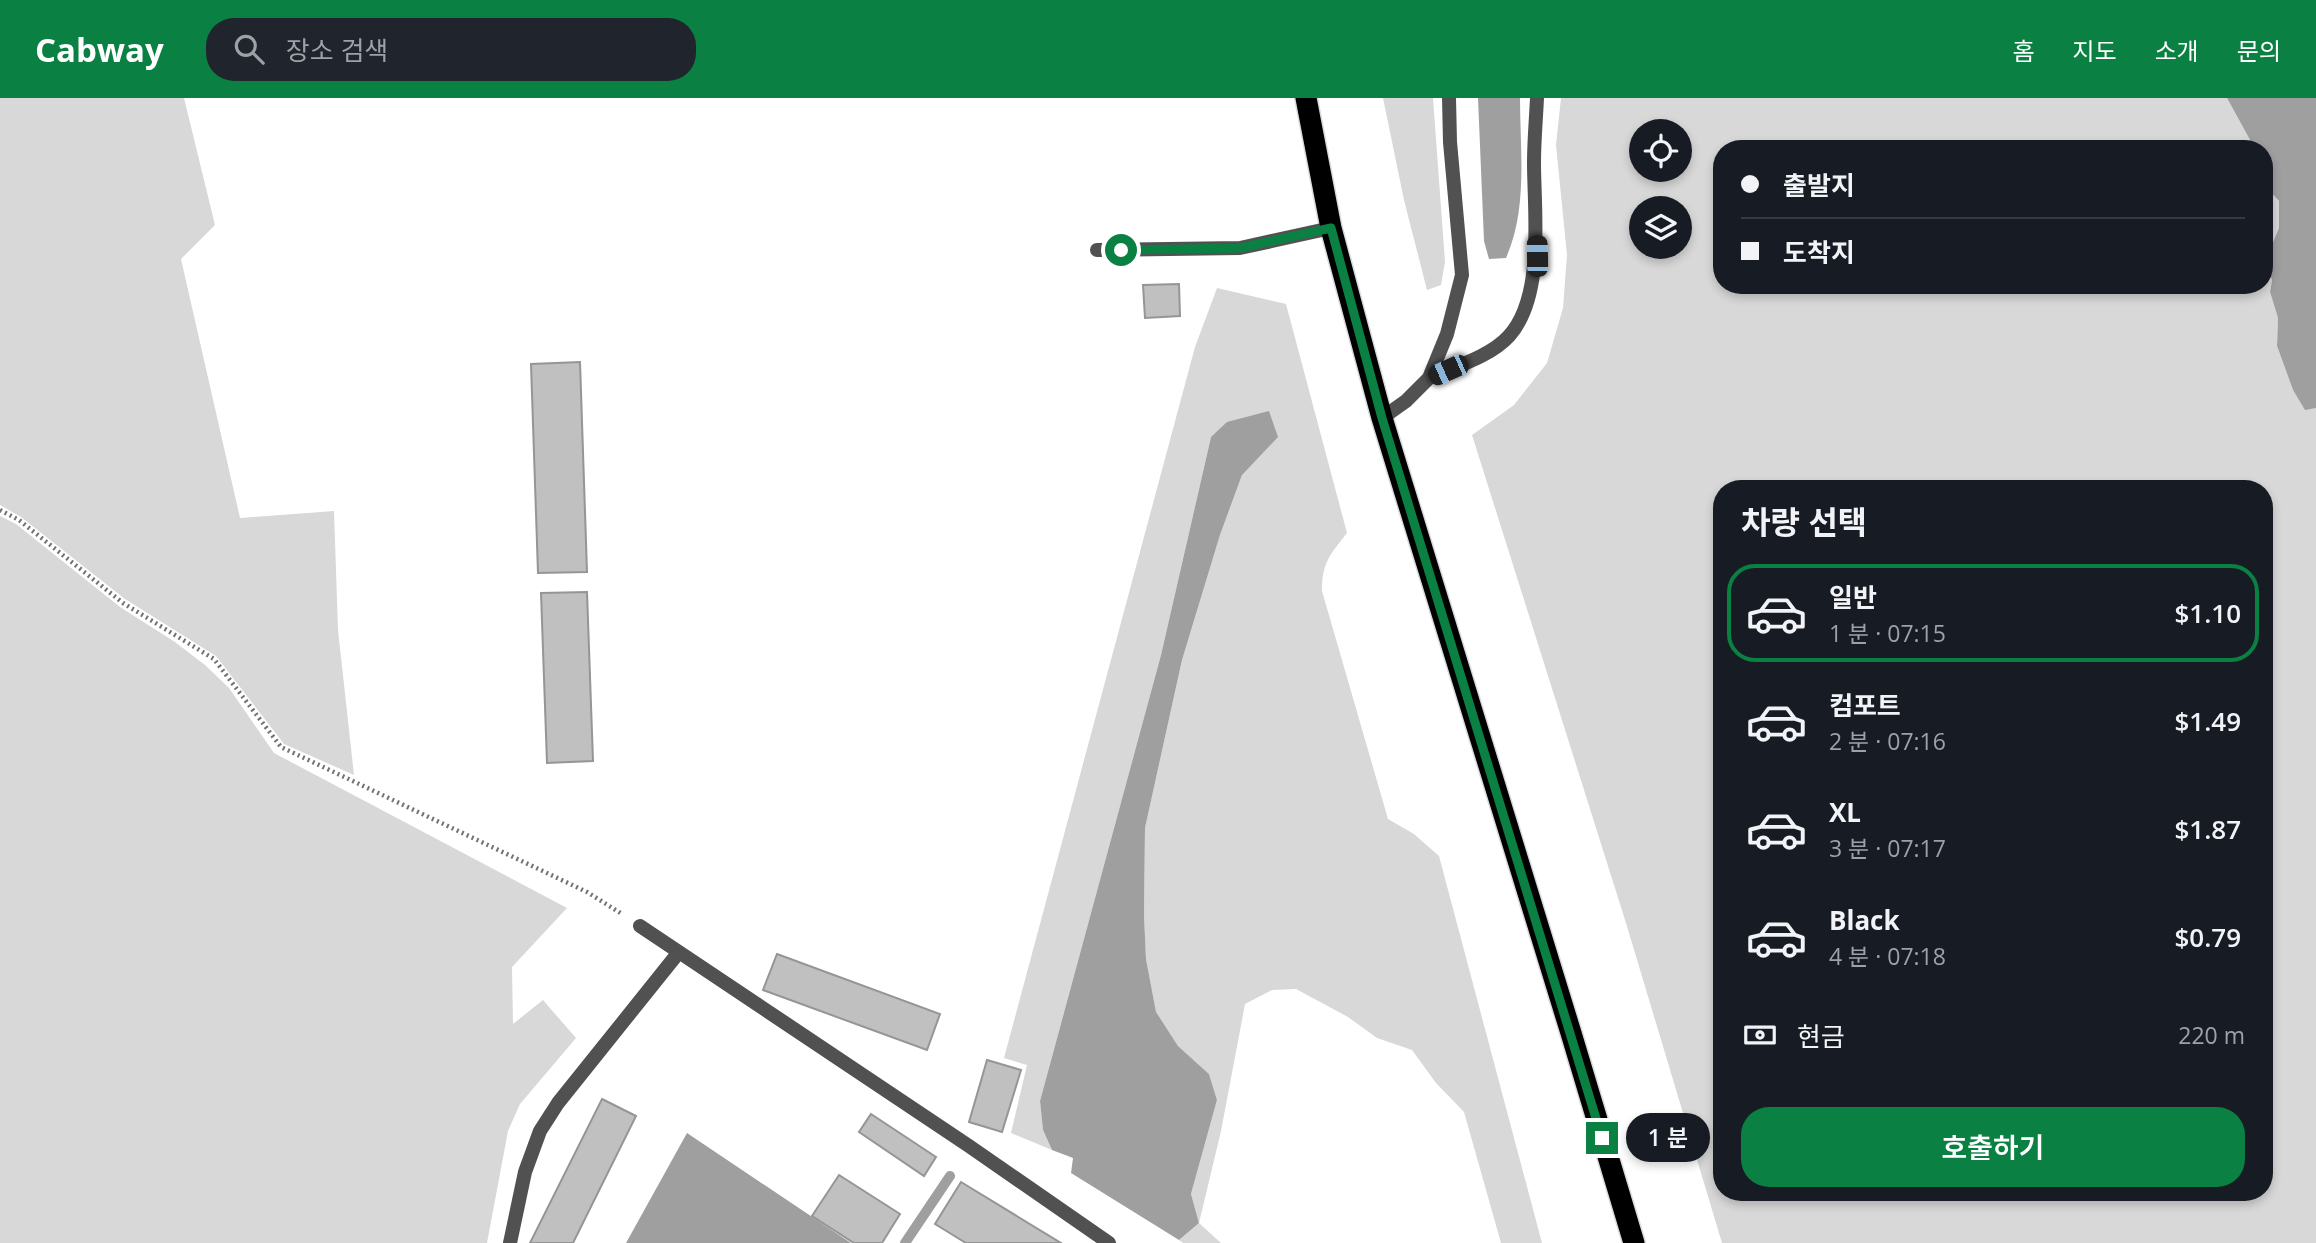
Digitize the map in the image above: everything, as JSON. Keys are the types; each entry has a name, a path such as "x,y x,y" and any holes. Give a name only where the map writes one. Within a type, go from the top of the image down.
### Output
{"highway":[{"path":"1306,98 1331,228 1382,418 1634,1243"}],"street":[{"path":"1429,378 1447,334 1462,275 1450,142 1449,98"},
{"path":"1382,418 1406,401 1429,378 1486,352 1510,335 1526,307 1537,256 1534,161 1536,98"},
{"path":"1097,250 1240,248 1331,228"},
{"path":"640,926 1109,1243"},
{"path":"510,1243 525,1172 540,1132 558,1103 679,952"}],"path":[{"path":"0,510 19,520 123,603 214,659 281,747 586,892 640,926"}],"shaded area":[{"path":"0,98 184,98 215,225 181,259 240,518 334,511 338,630 354,775 284,744 216,656 125,599 21,517 0,505"},
{"path":"1383,98 1433,98 1445,262 1441,285 1427,290 1404,200"},
{"path":"1478,98 1520,98 1520,200 1513,239 1506,258 1489,259 1484,241"},
{"path":"1561,98 2227,98 2250,140 1713,140 1713,294 2271,294 2278,318 2277,346 2293,390 2305,409 2316,408 2316,1243 1722,1243 1626,923 1472,435 1514,405 1547,363 1563,308 1567,255 1556,145"},
{"path":"2227,98 2316,98 2316,408 2305,410 2293,390 2277,346 2278,318 2271,294 2273,294 2273,242 2279,228 2279,201 2273,195 2273,140 2250,140"},
{"path":"2273,195 2279,201 2279,228 2273,242"},
{"path":"1217,288 1286,304 1347,533 1328,559 1322,591 1388,819 1414,834 1439,856 1542,1243 1501,1243 1464,1112 1436,1083 1412,1050 1377,1038 1348,1017 1296,989 1272,990 1245,1004 1221,1131 1199,1223 1191,1194 1217,1100 1209,1074 1178,1046 1156,1013 1146,959 1145,828 1182,660 1220,535 1242,475 1211,437 1161,655 1040,1101 1043,1130 1052,1150 1011,1133 1027,1065 1004,1058 1195,347"},
{"path":"1269,411 1278,437 1242,475 1220,535 1182,660 1145,828 1146,959 1156,1012 1178,1046 1209,1074 1217,1100 1191,1194 1199,1223 1179,1240 1071,1173 1073,1158 1052,1150 1043,1130 1040,1101 1161,655 1211,437 1227,422"},
{"path":"0,516 16,524 120,607 205,665 229,688 274,753 567,908 512,967 513,1024 543,1000 576,1038 520,1104 508,1131 487,1243 0,1243"},
{"path":"687,1133 851,1243 626,1243"},
{"path":"1199,1223 1221,1243 1183,1243 1179,1240"}],"building":[{"path":"1179,284 1180,316 1145,318 1143,285"},
{"path":"580,362 587,572 538,573 531,364"},
{"path":"587,592 593,761 547,763 541,593"},
{"path":"777,954 940,1014 927,1050 763,990"},
{"path":"987,1060 1021,1070 1002,1132 969,1122"},
{"path":"602,1099 636,1116 573,1243 530,1243"},
{"path":"871,1114 936,1157 924,1176 859,1132"},
{"path":"839,1175 900,1214 882,1243 854,1243 812,1216"},
{"path":"961,1182 1061,1243 966,1243 935,1224"}],"waterway":[{"path":"905,1243 950,1176"}],"route":[{"path":"1121,250 1240,248 1331,228 1382,418 1602,1138"}]}
